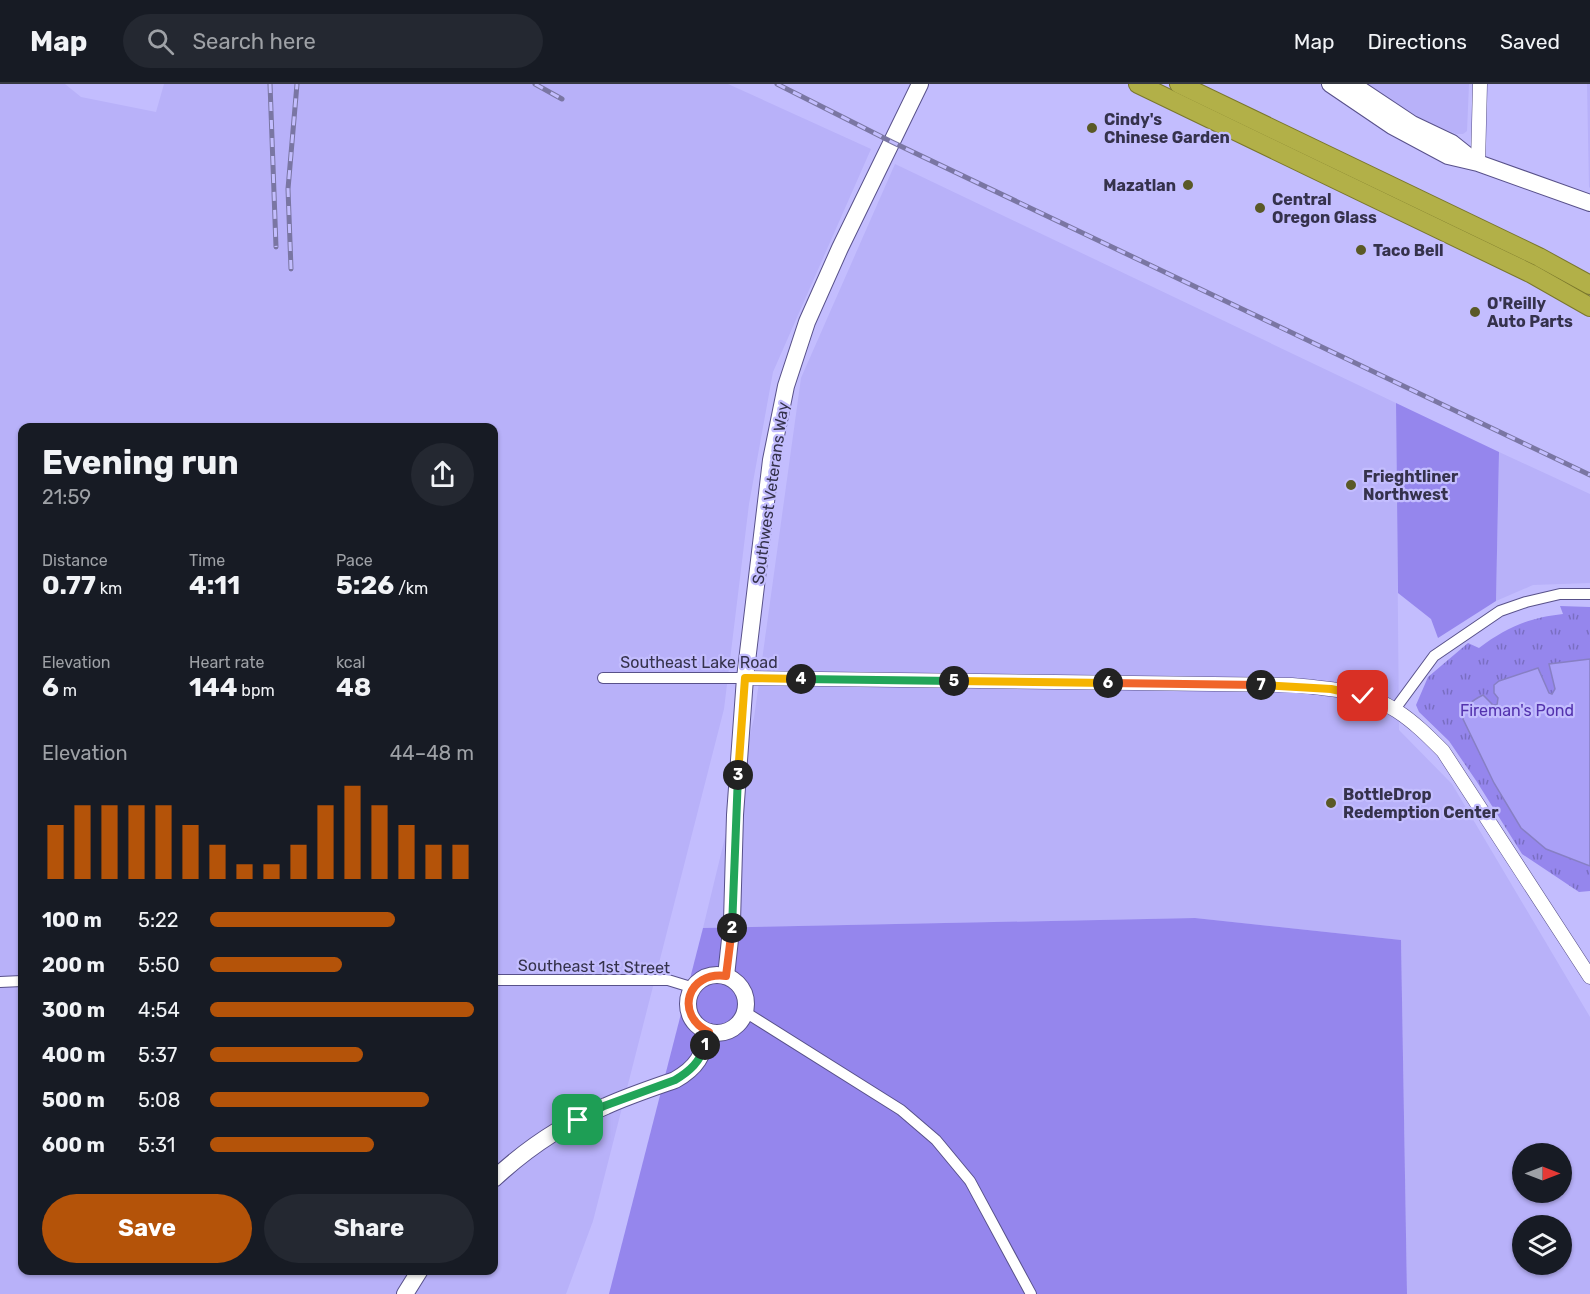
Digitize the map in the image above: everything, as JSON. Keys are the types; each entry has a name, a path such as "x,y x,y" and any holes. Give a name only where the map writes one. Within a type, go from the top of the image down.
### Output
{"highway":[{"path":"1138,84 1532,274 1590,307"},
{"path":"1179,84 1539,257 1590,285"},
{"path":"1345,185 1347,179 1373,178"}],"main road":[{"name":"Southwest Veterans Way","path":"726,976 732,921 735,815 745,678 771,460 786,386 807,322 920,84"},
{"path":"1330,84 1407,135 1448,156 1478,163 1590,203"},
{"path":"1352,84 1412,124 1452,143 1478,163"},
{"path":"726,976 740,987 744,994 745,1012 741,1021 727,1031 709,1032 701,1028 690,1014 688,1005 694,988 708,977 726,976"},
{"path":"498,1175 517,1158 578,1120 604,1106 686,1074 702,1056 709,1032"},
{"path":"405,1294 417,1275"}],"street":[{"path":"1478,163 1480,84"},
{"path":"1395,709 1434,656 1500,611 1560,594 1590,594"},
{"name":"Southeast Lake Road","path":"603,678 1292,685 1353,694 1395,709 1419,727 1443,751 1589,972"},
{"name":"Southeast 1st Street","path":"498,980 668,980 694,988"},
{"path":"0,982 18,981"},
{"path":"745,1012 901,1110 936,1140 970,1181 1031,1294"}],"shaded area":[{"path":"0,84 65,84 81,97 156,112 164,84 728,84 871,149 773,372 749,504 724,709 593,1221 566,1294 0,1294"},
{"path":"1367,84 1469,84 1467,131 1463,134 1456,134 1419,118"},
{"path":"1587,84 1590,84 1590,188 1589,187"},
{"path":"895,164 1396,403 1399,730 1452,784 1590,1017 1590,1294 1407,1294 1401,940 1195,918 703,928 754,718 801,378"},
{"path":"1499,452 1590,494 1590,583 1533,585 1496,601"},
{"name":"Fireman's Pond","path":"1590,659 1590,866 1546,849 1521,828 1494,783 1463,719 1463,714 1472,701 1483,695 1493,705 1497,705 1498,698 1494,693 1494,685 1499,681 1538,668 1549,693 1552,694 1555,689 1549,664"}],"green space":[{"path":"1396,403 1499,452 1496,601 1438,638 1431,619 1398,593"},
{"name":"Fireman's Pond","path":"1560,606 1590,607 1590,891 1579,892 1522,854 1449,741 1419,712 1416,705 1428,677 1468,643 1479,648 1499,634 1518,625 1539,618 1563,614"},
{"path":"1195,918 1401,940 1407,1294 609,1294 703,928"}],"railway":[{"path":"270,84 276,247"},
{"path":"291,269 288,189 297,84"},
{"path":"535,84 562,99"},
{"path":"777,84 892,142 1590,475"}],"place":[{"name":"Cindy's Chinese Garden","path":"1092,128"},
{"name":"Mazatlan","path":"1188,185"},
{"name":"Central Oregon Glass","path":"1260,208"},
{"name":"Taco Bell","path":"1361,250"},
{"name":"O'Reilly Auto Parts","path":"1475,312"},
{"name":"Frieghtliner Northwest","path":"1351,485"},
{"name":"BottleDrop Redemption Center","path":"1331,803"}],"route":[{"path":"578,1120 604,1106 675,1080 686,1074 702,1056 709,1032 694,1022 688,1005 690,996 700,981 717,975 726,976 734,901 735,815 745,678 1292,685 1331,689 1363,696"}]}
